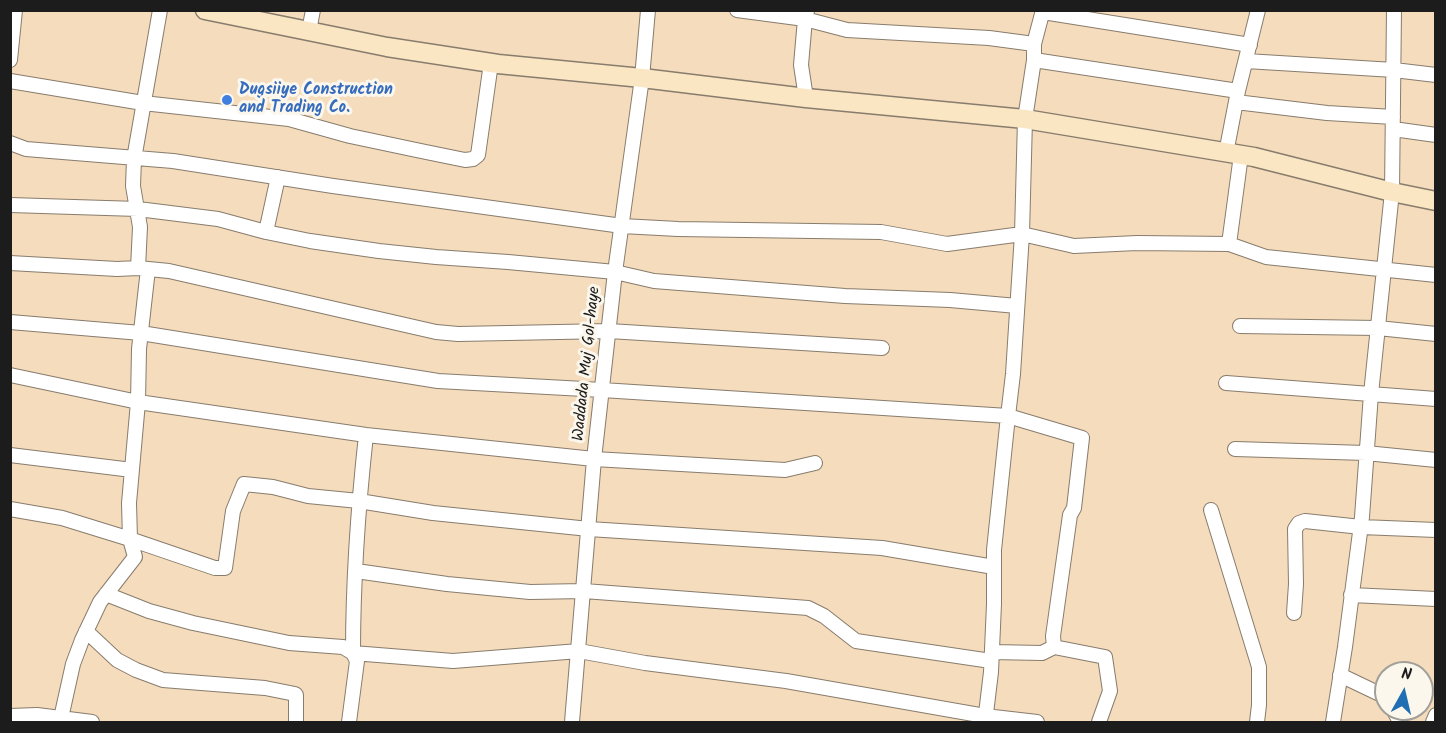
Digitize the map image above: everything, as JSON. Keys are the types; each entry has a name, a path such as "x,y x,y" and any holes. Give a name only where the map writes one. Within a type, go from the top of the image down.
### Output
{"main road":[{"path":"205,10 387,47 491,63 806,98 1025,119 1234,154 1436,201"}],"street":[{"path":"10,60 15,10"},
{"path":"61,718 73,664 86,631 100,602 135,557 130,539 129,503 138,402 143,268 138,209 133,186 134,159 160,10"},
{"path":"309,32 313,10"},
{"name":"Waddada Muj Gol-haye","path":"576,722 579,651 594,459 615,272 642,78 648,10"},
{"path":"737,10 806,15 847,30 989,38 1034,44"},
{"path":"1229,244 1237,96 1258,10"},
{"path":"1333,723 1361,527 1371,394 1392,192 1394,10"},
{"path":"985,719 992,657 994,550 1013,374 1022,234 1025,119 1034,60 1034,44 1043,11 1250,45"},
{"path":"806,15 801,65 806,98"},
{"path":"1034,60 1393,123 1436,135"},
{"path":"1246,61 1394,70 1436,75"},
{"path":"10,81 143,103 289,118 350,136 465,160 473,159 478,155 491,63"},
{"path":"10,143 26,149 173,161 622,226 881,232 947,244 1022,234 1074,246 1137,243 1229,244 1266,257 1436,275"},
{"path":"266,232 278,177"},
{"path":"10,205 138,209 218,219 310,241 402,254 615,272 654,281 845,296 950,300 1017,306"},
{"path":"10,263 169,271 436,332 458,334 609,331 882,348"},
{"path":"10,322 141,333 438,381 1008,416 1082,438 1074,508 1070,515 1053,636 1054,647"},
{"path":"1240,326 1378,328 1436,334"},
{"path":"10,375 138,402 366,435 594,459 785,470 815,463"},
{"path":"1226,383 1436,399"},
{"path":"349,723 357,661 353,653 353,598 358,501 366,435"},
{"path":"1235,449 1366,453 1436,460"},
{"path":"10,455 132,470"},
{"path":"10,509 62,518 215,568 225,568 233,511 244,484 273,487 308,496 433,513 588,529 882,548 994,567"},
{"path":"1211,510 1259,667 1257,723"},
{"path":"1294,612 1295,529 1299,523 1305,521 1361,527 1436,530"},
{"path":"356,571 447,584 530,592 584,591 808,608 824,616 856,642 992,657 1042,653 1054,647 1105,657 1110,691 1099,723"},
{"path":"106,594 193,623 289,643 344,647 353,653 453,661 579,651 645,663 786,681 985,719 1037,723"},
{"path":"1352,595 1436,599"},
{"path":"86,631 117,660 163,680 265,687 295,694 296,723"},
{"path":"1340,675 1374,692"},
{"path":"10,716 37,715 92,723"},
{"path":"1433,723 1436,715"}],"place":[{"name":"Dugsiiye Construction and Trading Co.","path":"227,100"}]}
